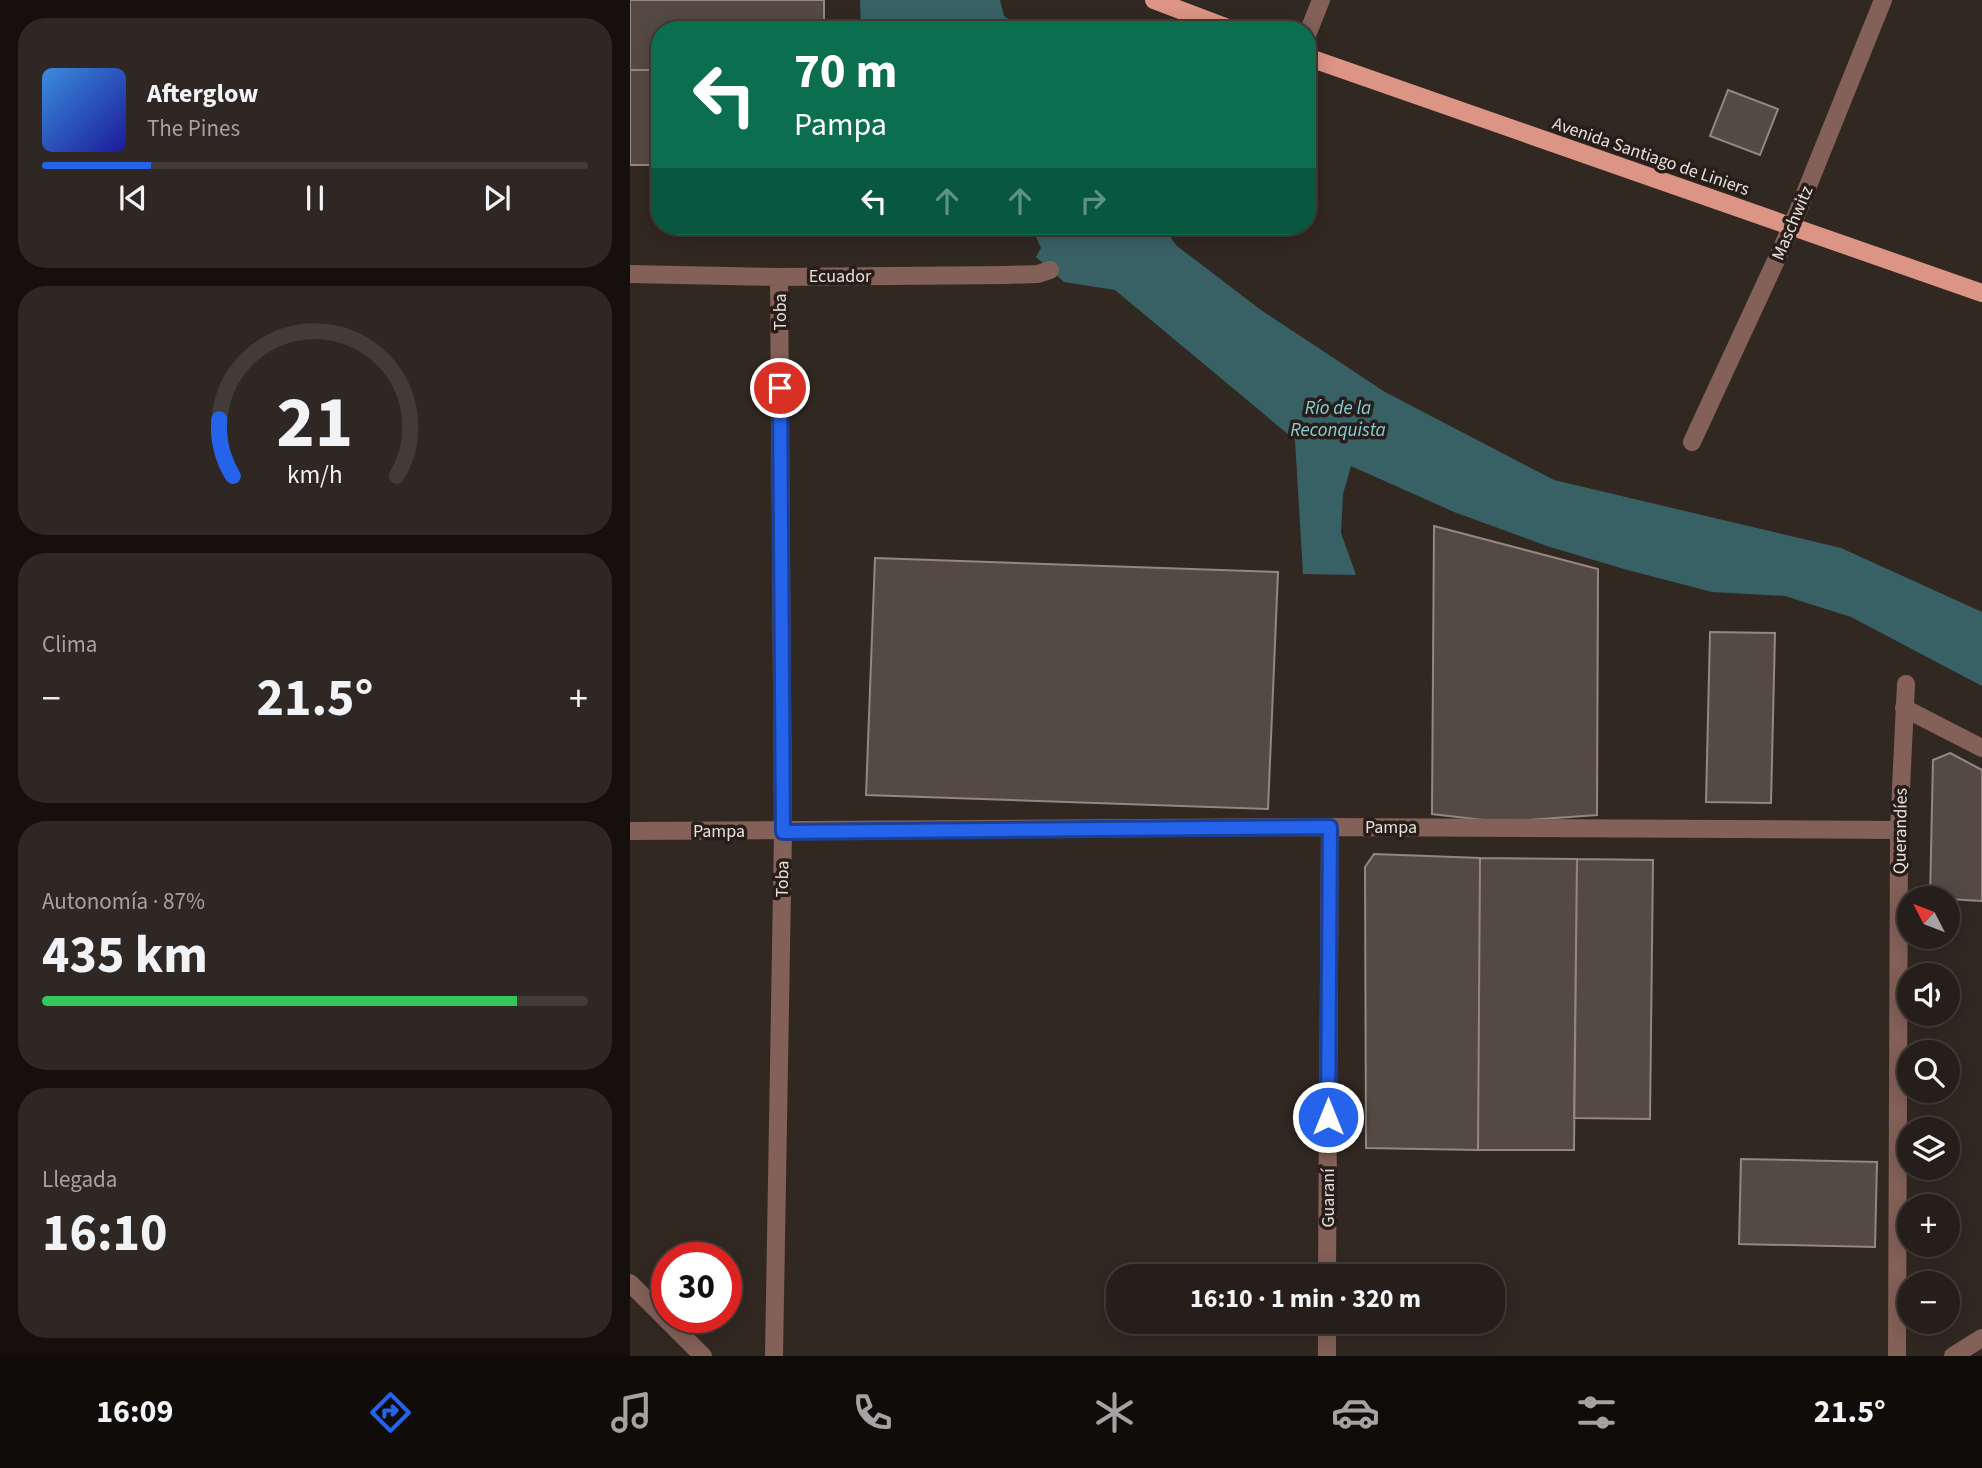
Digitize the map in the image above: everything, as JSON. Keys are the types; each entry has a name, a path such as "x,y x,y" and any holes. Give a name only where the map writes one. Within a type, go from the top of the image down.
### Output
{"main road":[{"path":"1154,0 1209,21"},
{"name":"Avenida Santiago de Liniers","path":"1316,60 1982,293"}],"street":[{"path":"1313,21 1321,0"},
{"name":"Maschwitz","path":"1692,442 1791,228 1883,0"},
{"name":"Ecuador","path":"630,274 1005,275 1038,274 1050,270"},
{"name":"Toba","path":"774,1356 783,832 779,276"},
{"name":"Querandíes","path":"1897,1356 1899,830 1906,684"},
{"path":"1904,708 1982,747"},
{"name":"Pampa","path":"630,831 1330,827 1899,830"},
{"name":"Guaraní","path":"1328,1264 1330,827"},
{"path":"630,1283 703,1356"},
{"path":"1327,1334 1327,1356"},
{"path":"1953,1356 1982,1338"}],"water":[{"path":"860,0 1000,0 1004,16 1011,21 861,21"},
{"name":"Río de la Reconquista","path":"1035,235 1169,235 1177,246 1261,310 1385,392 1554,480 1841,548 1982,612 1982,686 1851,617 1785,596 1712,592 1547,546 1454,512 1351,466 1343,494 1341,533 1356,575 1303,574 1295,440 1115,290 1064,282 1036,257 1041,248"}],"building":[{"path":"630,0 824,0 824,21 651,21 651,70 630,70"},
{"path":"630,70 651,70 651,165 630,165"},
{"path":"1728,90 1778,109 1760,155 1710,136"},
{"path":"1434,526 1598,569 1597,815 1501,822 1432,814"},
{"path":"875,558 1278,572 1268,809 866,795"},
{"path":"1710,632 1775,633 1771,803 1706,802"},
{"path":"1950,753 1982,770 1982,901 1960,900 1960,886 1930,886 1933,760"},
{"path":"1374,854 1480,858 1478,1150 1366,1148 1365,867"},
{"path":"1480,858 1577,859 1574,1150 1478,1150"},
{"path":"1577,859 1653,860 1650,1119 1574,1118"},
{"path":"1741,1159 1877,1162 1875,1247 1739,1244"}],"route":[{"path":"780,388 783,832 1330,827 1328,1117"}]}
